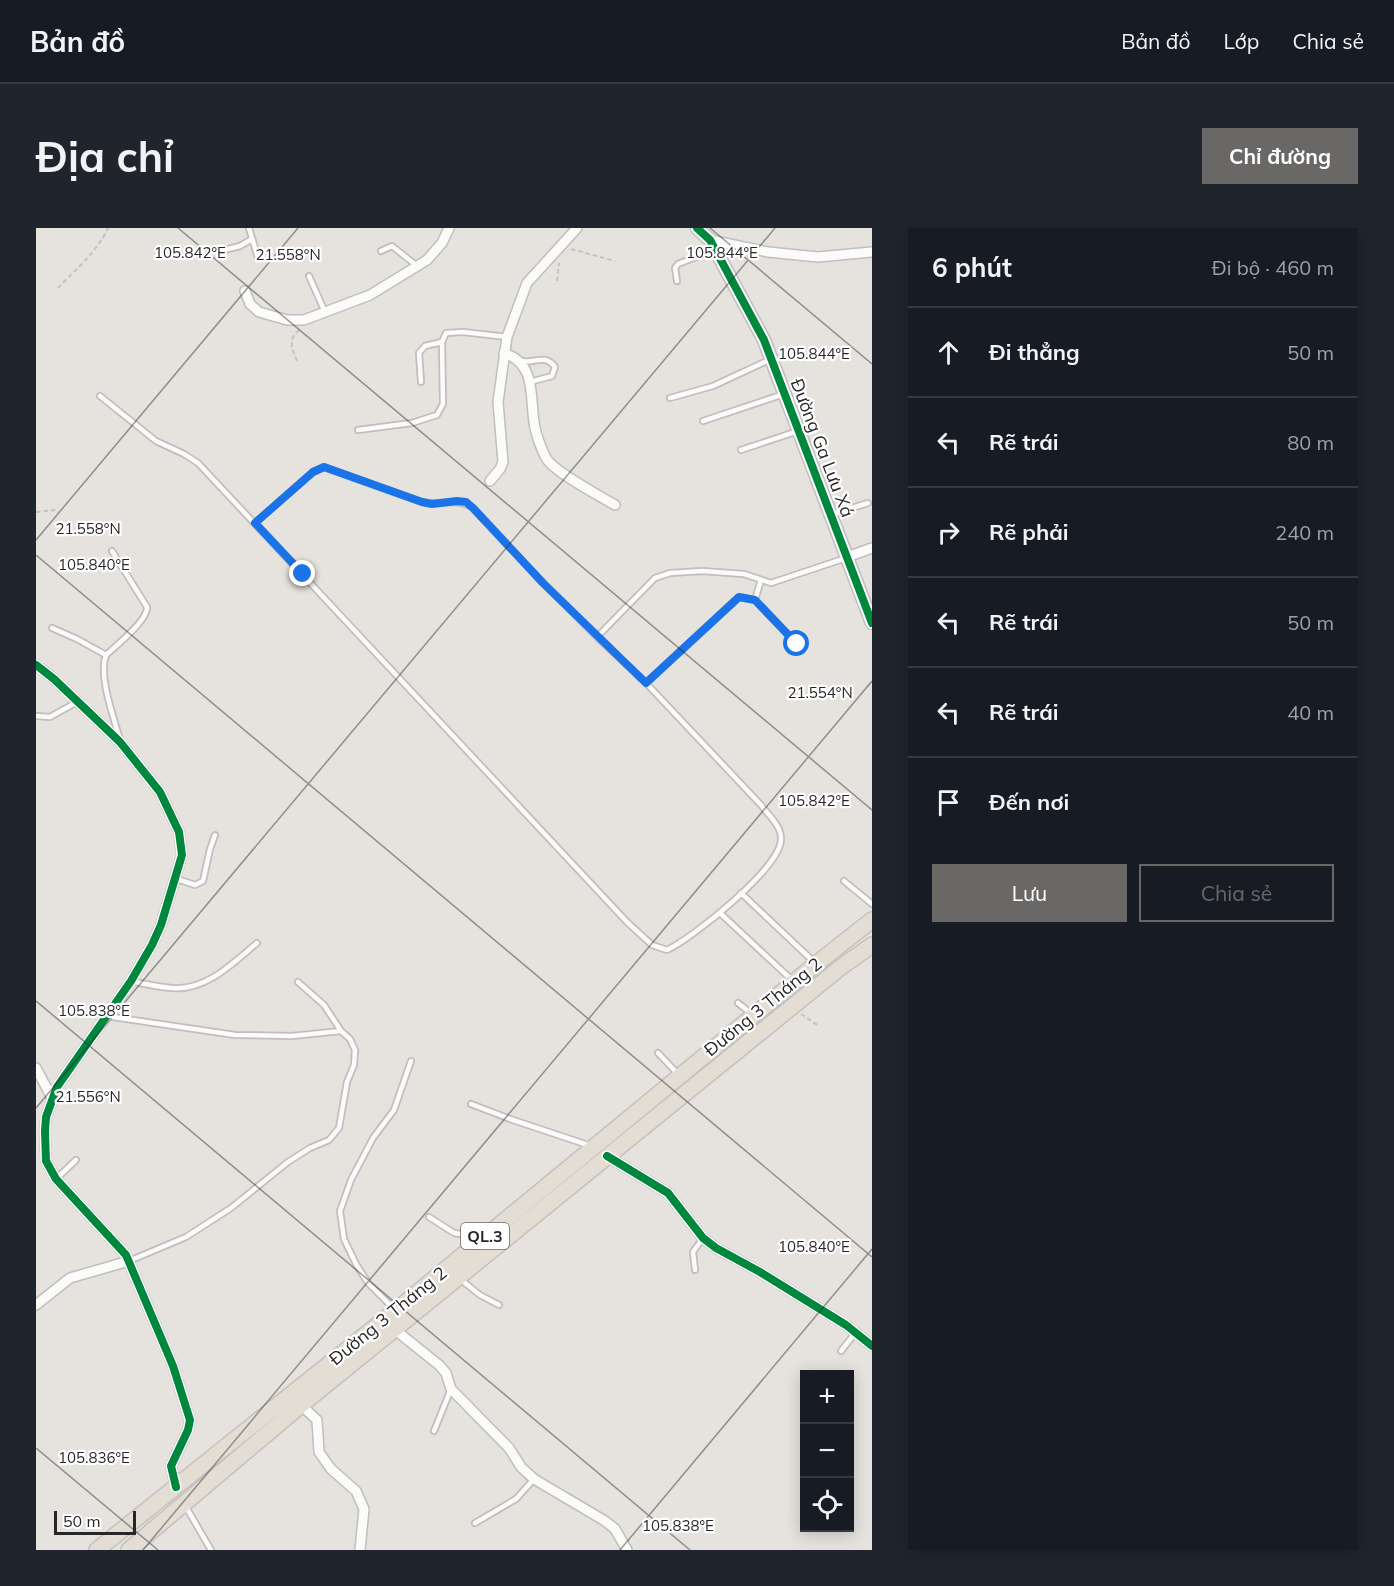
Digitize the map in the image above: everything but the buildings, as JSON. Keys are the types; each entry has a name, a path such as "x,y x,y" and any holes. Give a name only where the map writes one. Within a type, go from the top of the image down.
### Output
{"highway":[{"name":"Đường 3 Tháng 2","path":"129,1550 301,1405 396,1321 482,1238 872,920"},
{"name":"Đường 3 Tháng 2","path":"97,1550 176,1487 458,1277 872,945"},
{"path":"176,1487 185,1504"}],"street":[{"path":"245,291 254,309 265,315 300,320 370,295 417,266 434,254 449,228"},
{"path":"490,481 503,462 498,413 504,353 517,305 527,283 577,228"},
{"path":"706,235 768,252 818,256 872,252"},
{"name":"Đường Ga Lưu Xá","path":"706,235 772,358 872,623"},
{"path":"504,353 519,360 526,369 530,382 535,429 547,460 615,505"},
{"path":"847,557 872,548"},
{"path":"36,665 54,679 120,742 160,792 179,832 182,855 177,879 161,925 152,945 130,981 57,1087 52,1098 45,1131 46,1161 56,1179 126,1255 173,1366 190,1420 188,1430 171,1466 176,1487"},
{"path":"36,1068 52,1098"},
{"path":"36,1156 46,1161"},
{"path":"607,1156 668,1193 702,1238 856,1332 872,1346"},
{"path":"36,1305 70,1278 129,1261"},
{"path":"396,1321 446,1373 451,1389 509,1448 521,1467 534,1479 605,1521 615,1529 627,1550"},
{"path":"301,1405 317,1420 319,1452 324,1461 356,1491 364,1509 360,1550"}],"lane":[{"path":"249,228 258,258"},
{"path":"677,281 675,268 706,235"},
{"path":"220,251 240,246 252,239"},
{"path":"381,251 392,246 417,266"},
{"path":"309,276 325,312"},
{"path":"358,430 412,423 437,415 442,404 442,342 443,337 451,332 507,337"},
{"path":"421,382 418,353 425,346 442,342"},
{"path":"670,398 713,386 772,358"},
{"path":"519,360 525,362 545,359 555,367 552,376 530,382"},
{"path":"703,421 784,394"},
{"path":"100,396 156,441 198,463 627,922 652,945 667,950 681,943 720,913 766,869 779,850 782,837 778,827 760,805 646,683 543,583 466,502 432,504 422,502 324,467 313,472 255,523"},
{"path":"741,450 798,431"},
{"path":"832,514 867,503"},
{"path":"112,552 148,611 106,655 103,667 120,742"},
{"path":"597,637 656,578 670,573 744,574 771,583 847,557"},
{"path":"755,600 761,580"},
{"path":"646,683 739,597 755,600 797,644"},
{"path":"52,628 106,655"},
{"path":"36,716 50,717 78,702"},
{"path":"177,879 195,885 203,881 215,835"},
{"path":"844,881 872,904"},
{"path":"741,893 816,964"},
{"path":"720,913 794,982"},
{"path":"130,981 174,989 201,985 256,943"},
{"path":"129,1261 186,1237 231,1208 288,1162 310,1148 329,1140 339,1128 347,1082 354,1065 355,1050 350,1039 324,1005 298,982"},
{"path":"738,1003 754,1015"},
{"path":"106,1016 235,1035 292,1036 342,1031"},
{"path":"658,1053 680,1076"},
{"path":"396,1321 356,1263 344,1239 340,1211 351,1180 374,1138 394,1110 411,1061"},
{"path":"471,1104 593,1147"},
{"path":"56,1179 76,1160"},
{"path":"429,1217 454,1233 482,1238"},
{"path":"695,1270 693,1252 702,1238"},
{"path":"458,1277 480,1295 500,1305"},
{"path":"841,1351 856,1332"},
{"path":"434,1431 451,1389"},
{"path":"475,1523 516,1499 534,1479"},
{"path":"185,1504 211,1550"}],"path":[{"path":"58,288 95,249 108,228"},
{"path":"557,281 559,266 556,250 615,261"},
{"path":"297,361 291,343 296,332 303,328"},
{"path":"36,512 55,510"},
{"path":"791,1008 819,1026"}],"cycle path":[{"path":"697,228 710,240 764,340 872,623"},
{"path":"36,665 54,679 120,742 160,792 179,832 182,855 161,925 131,981 57,1087 46,1117 45,1131 46,1161 56,1179 126,1255 173,1366 190,1420 188,1430 171,1466 176,1487"},
{"path":"607,1156 668,1193 703,1238 716,1248 846,1325 872,1346"}],"route":[{"path":"303,574 255,523 313,472 324,467 422,502 432,504 466,502 543,583 646,683 739,597 755,600 797,644"}]}
